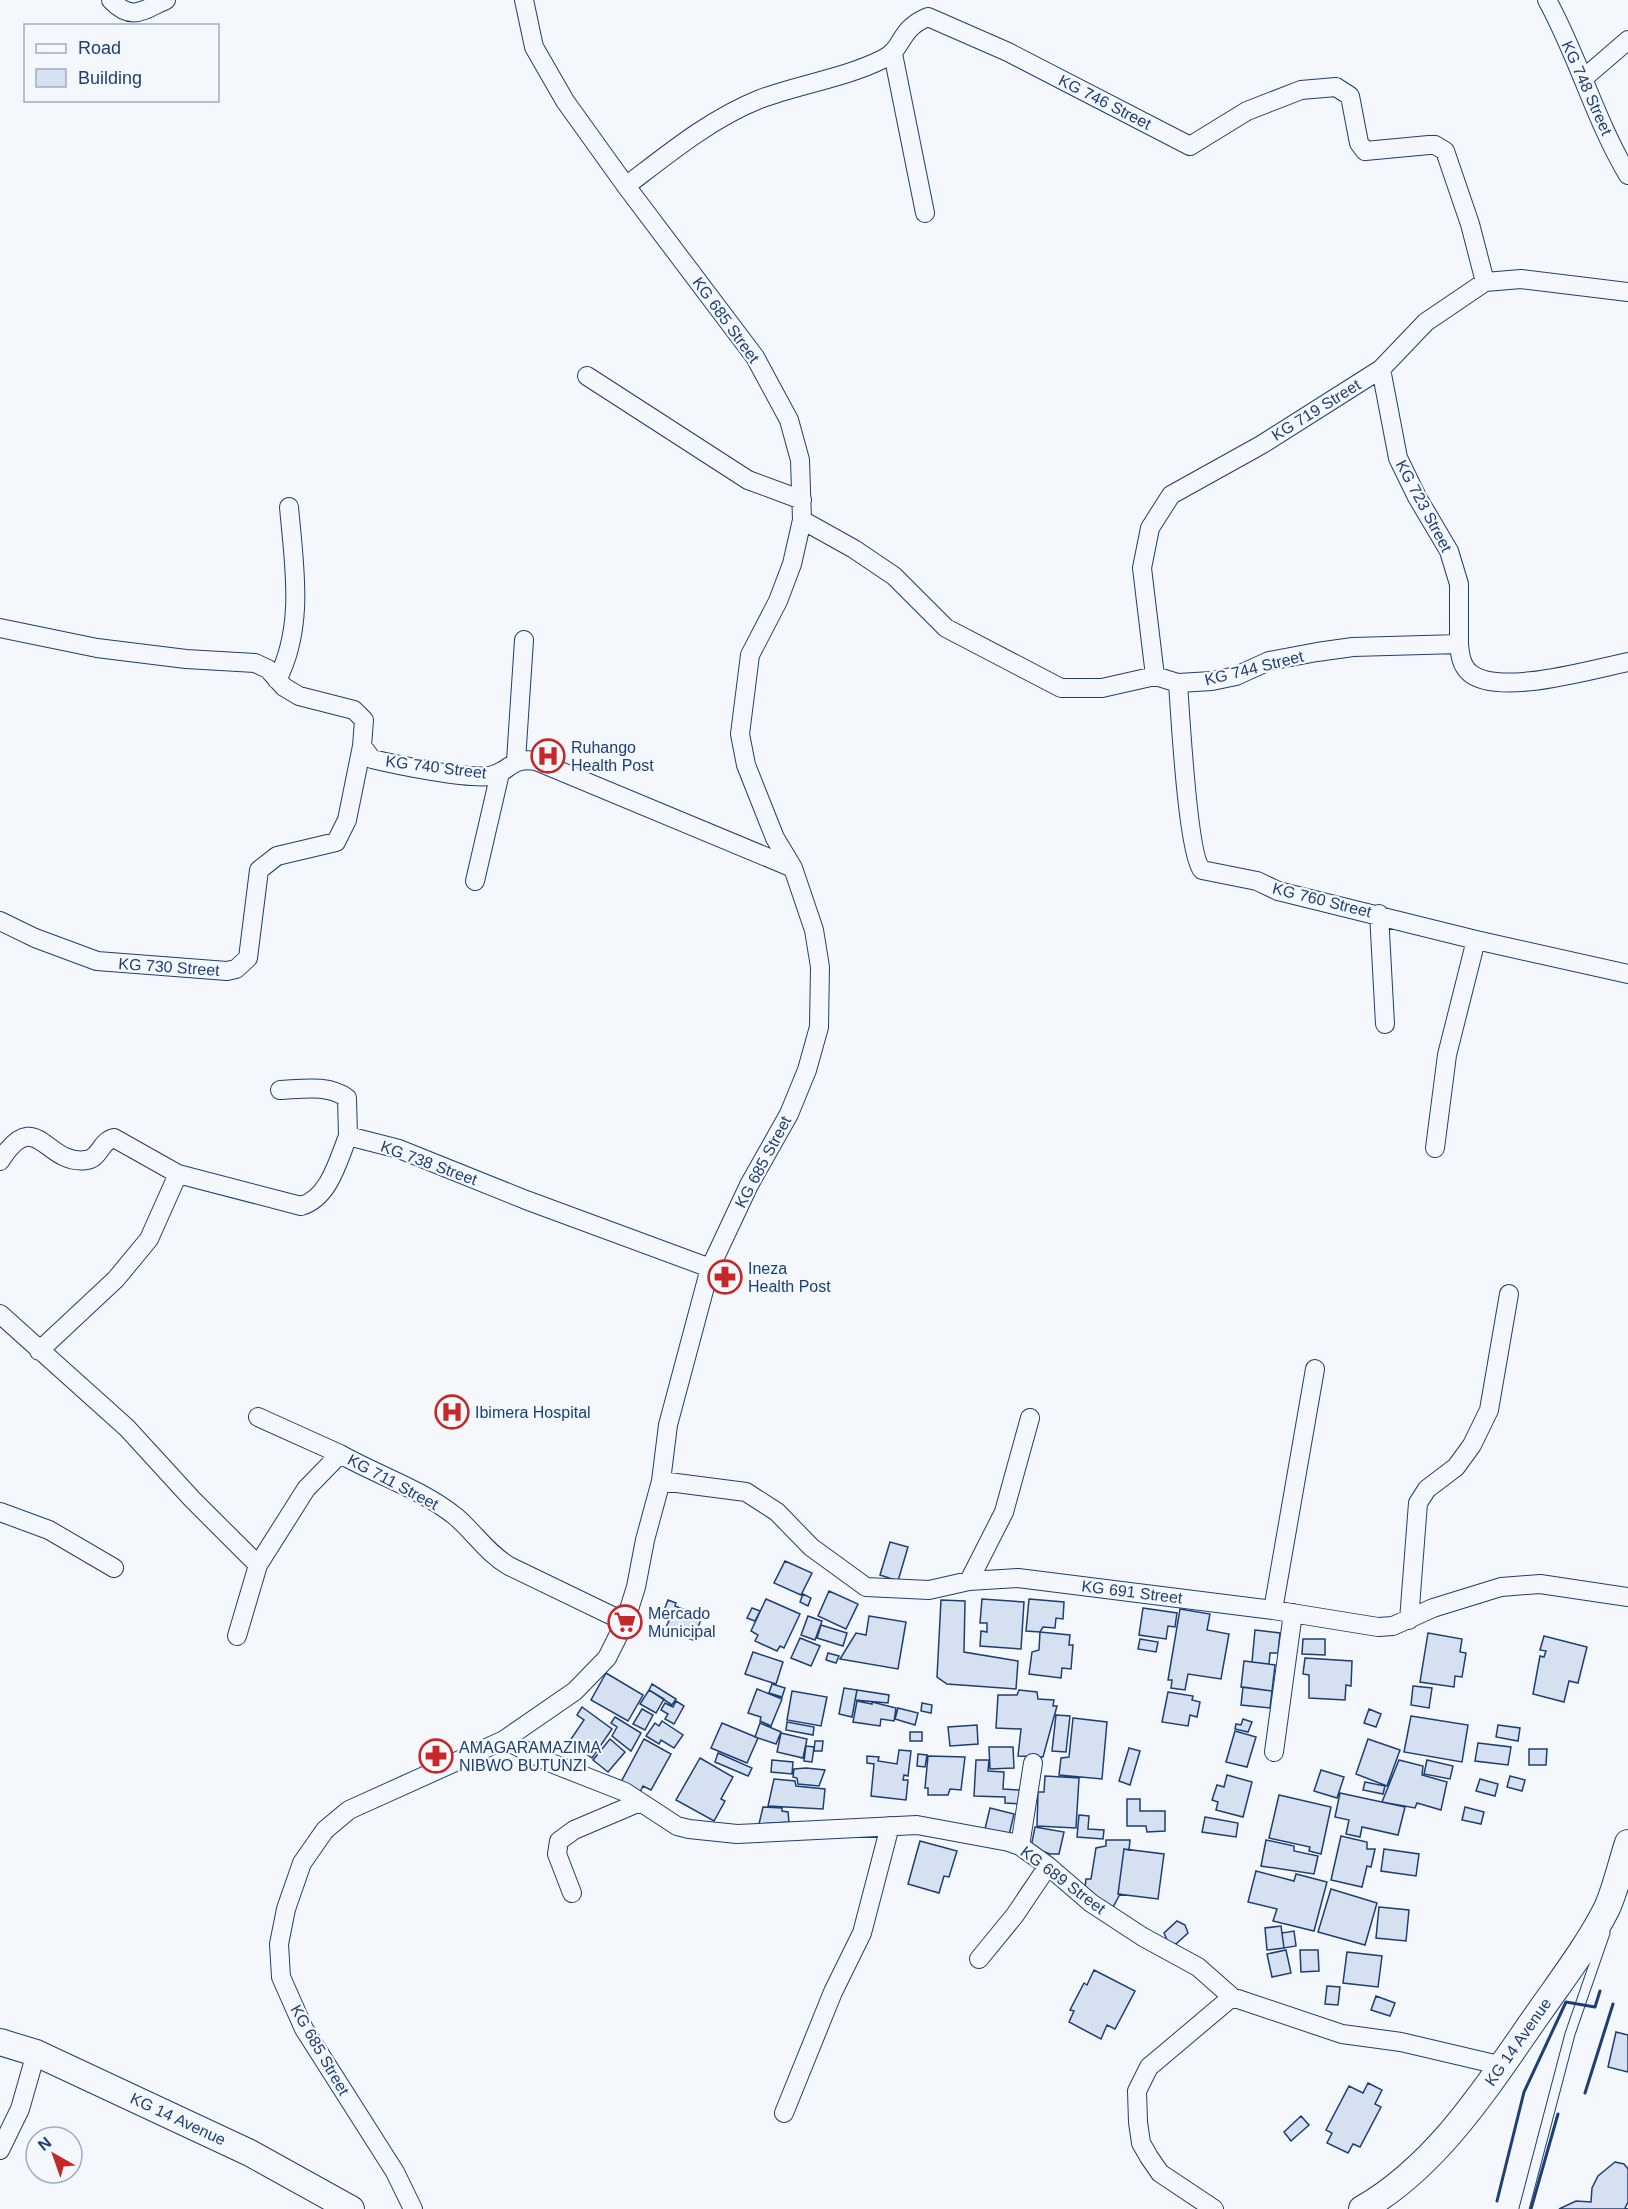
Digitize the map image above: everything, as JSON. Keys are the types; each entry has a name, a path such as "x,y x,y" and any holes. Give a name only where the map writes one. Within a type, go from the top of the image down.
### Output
{"main road":[{"name":"KG 14 Avenue","path":"1362,2209 1380,2199 1445,2139 1503,2066 1565,1976 1607,1907 1628,1843"},
{"name":"KG 14 Avenue","path":"0,2042 36,2053 250,2153 351,2209"}],"street":[{"path":"111,0 124,12 135,14 166,0"},
{"name":"KG 685 Street","path":"413,2209 395,2172 304,2029 281,1977 279,1944 286,1909 302,1863 325,1830 349,1810 504,1740 575,1691 608,1658 625,1622 636,1587 645,1540 661,1481 668,1425 710,1268 749,1185 789,1114 807,1070 819,1027 820,967 816,939 794,868 775,838 746,765 740,734 750,655 792,564 802,520 800,460 789,420 755,357 565,101 534,47 524,0"},
{"name":"KG 748 Street","path":"1547,0 1584,78 1615,153 1628,175"},
{"name":"KG 746 Street","path":"893,54 903,34 915,22 928,17 1008,52 1190,146 1247,111 1301,90 1336,87 1343,89 1350,96 1359,143 1365,151 1436,145 1445,151 1470,224 1485,282"},
{"path":"1584,78 1628,40"},
{"path":"626,186 723,116 761,99 859,68 893,54 926,213"},
{"name":"KG 719 Street","path":"1155,676 1142,568 1150,528 1171,495 1261,445 1381,369 1425,322 1485,282 1521,279 1628,292"},
{"name":"KG 723 Street","path":"1381,369 1398,458 1417,497 1449,551 1459,584 1459,644"},
{"path":"587,376 748,480 802,500"},
{"path":"277,680 290,649 297,594 289,507"},
{"name":"KG 744 Street","path":"802,520 854,549 894,576 946,628 1060,688 1102,688 1155,676 1178,683 1212,681 1236,676 1269,661 1353,647 1459,644"},
{"path":"0,628 97,648 186,659 255,663 267,669 277,680 299,696 354,710 364,720 362,746"},
{"path":"524,640 516,760 536,761 794,868"},
{"path":"1459,644 1461,661 1470,674 1482,680 1503,683 1529,683 1628,662"},
{"name":"KG 760 Street","path":"1178,683 1190,828 1198,867 1208,873 1240,877 1278,891 1379,914 1476,940 1628,974"},
{"name":"KG 740 Street","path":"362,746 372,759 479,776 500,773 516,760"},
{"name":"KG 730 Street","path":"0,921 35,938 97,961 227,971 236,969 248,958 259,870 277,856 336,842 347,820 362,746"},
{"path":"475,881 500,773"},
{"path":"1379,914 1385,1024"},
{"path":"1435,1148 1447,1055 1476,940"},
{"path":"0,1161 10,1144 21,1136 30,1135 71,1158 84,1161 93,1158 106,1141 114,1138 178,1174 301,1206 311,1203 330,1181 348,1136 347,1098 328,1089 280,1090"},
{"name":"KG 738 Street","path":"348,1136 399,1149 526,1200 710,1268"},
{"path":"39,1351 116,1279 148,1239 178,1174"},
{"path":"1409,1620 1418,1503 1427,1489 1456,1467 1472,1445 1489,1410 1509,1294"},
{"path":"0,1314 127,1428 258,1565"},
{"path":"1273,1610 1315,1369"},
{"path":"258,1417 340,1454"},
{"path":"969,1581 1004,1512 1030,1418"},
{"name":"KG 711 Street","path":"237,1636 258,1565 306,1489 340,1454 417,1493 454,1515 496,1558 509,1566 625,1622"},
{"name":"KG 691 Street","path":"661,1481 710,1485 746,1492 777,1512 820,1554 866,1587 929,1590 969,1581 1018,1578 1273,1610 1378,1627 1393,1626 1433,1608 1502,1587 1540,1584 1628,1597"},
{"path":"0,1512 49,1530 114,1568"},
{"path":"1274,1752 1293,1613"},
{"name":"KG 689 Street","path":"504,1740 551,1763 625,1792 677,1827 737,1834 917,1825 1020,1846 1048,1866 1091,1904 1143,1937 1198,1967 1232,1997 1342,2034 1401,2042 1503,2066"},
{"path":"1020,1846 1033,1763"},
{"path":"572,1893 557,1854 559,1842 574,1830 640,1802"},
{"path":"784,2113 833,1992 861,1933 890,1826"},
{"path":"979,1959 1015,1915 1048,1866"},
{"path":"1214,2209 1160,2173 1149,2157 1140,2133 1137,2091 1149,2067 1232,1997"},
{"path":"0,2150 20,2109 36,2053"}],"lane":[{"path":"1524,2209 1570,2034 1605,1935 1607,1907"}],"building":[{"path":"890,1542 908,1547 898,1581 880,1575"},
{"path":"785,1561 812,1573 801,1595 774,1583"},
{"path":"829,1591 858,1604 846,1629 818,1616"},
{"path":"803,1594 811,1598 808,1606 800,1602"},
{"path":"766,1599 800,1614 784,1648 780,1646 777,1651 755,1641 758,1635 751,1631"},
{"path":"982,1599 1024,1602 1021,1649 980,1646 981,1631 987,1632 987,1623 980,1623"},
{"path":"1029,1599 1064,1602 1063,1619 1056,1618 1055,1628 1043,1627 1040,1632 1026,1631"},
{"path":"668,1600 676,1603 675,1606 702,1617 693,1640 665,1629 669,1621 661,1618"},
{"path":"941,1600 965,1601 964,1652 1018,1661 1016,1689 947,1684 937,1677"},
{"path":"752,1608 760,1611 755,1621 747,1618"},
{"path":"1143,1608 1177,1613 1175,1627 1168,1626 1166,1639 1139,1635"},
{"path":"1180,1609 1210,1614 1207,1630 1229,1634 1221,1679 1188,1674 1185,1690 1171,1688 1172,1680 1168,1680"},
{"path":"808,1616 822,1621 815,1640 801,1635"},
{"path":"869,1616 906,1622 898,1669 840,1659 856,1633 866,1635"},
{"path":"821,1625 847,1633 843,1646 817,1638"},
{"path":"1255,1630 1280,1633 1278,1653 1270,1653 1269,1664 1252,1662"},
{"path":"1040,1632 1070,1635 1069,1645 1073,1645 1071,1669 1062,1668 1061,1678 1029,1674 1032,1652 1039,1650"},
{"path":"1428,1633 1462,1639 1460,1652 1466,1653 1462,1677 1455,1676 1454,1687 1420,1682"},
{"path":"1544,1636 1587,1647 1578,1683 1569,1681 1564,1702 1533,1694 1540,1656 1544,1657 1546,1651 1540,1650"},
{"path":"800,1638 820,1646 811,1666 791,1658"},
{"path":"1140,1639 1158,1642 1156,1652 1138,1649"},
{"path":"1303,1639 1325,1639 1325,1655 1302,1654"},
{"path":"753,1652 783,1662 776,1684 745,1674"},
{"path":"828,1653 839,1656 836,1663 826,1660"},
{"path":"1305,1658 1352,1661 1351,1686 1346,1685 1345,1700 1309,1698 1309,1675 1303,1674"},
{"path":"1244,1661 1275,1665 1272,1691 1241,1687"},
{"path":"606,1673 643,1695 628,1721 591,1700"},
{"path":"652,1684 676,1699 672,1705 649,1690"},
{"path":"772,1684 785,1688 782,1697 769,1693"},
{"path":"1413,1686 1432,1688 1429,1708 1411,1705"},
{"path":"1243,1687 1272,1691 1270,1708 1241,1705"},
{"path":"844,1688 857,1690 852,1717 839,1714"},
{"path":"757,1689 782,1699 771,1726 760,1721 761,1717 748,1713"},
{"path":"649,1690 664,1699 656,1713 640,1704"},
{"path":"857,1690 889,1695 888,1703 855,1700"},
{"path":"1019,1690 1037,1692 1038,1699 1054,1700 1053,1706 1057,1706 1043,1757 1018,1756 1021,1729 996,1728 998,1695 1017,1695"},
{"path":"792,1691 827,1697 821,1726 787,1720"},
{"path":"1168,1692 1193,1696 1192,1700 1200,1702 1197,1717 1190,1715 1188,1726 1162,1722"},
{"path":"676,1701 684,1706 674,1724 665,1719 668,1714 661,1710 665,1703 673,1707"},
{"path":"857,1701 896,1708 894,1721 881,1719 880,1726 853,1722"},
{"path":"922,1703 932,1705 931,1713 921,1711"},
{"path":"582,1707 612,1729 592,1758 569,1742 584,1720 577,1715"},
{"path":"898,1708 918,1713 915,1725 895,1719"},
{"path":"642,1709 653,1715 645,1730 633,1724"},
{"path":"1369,1709 1381,1714 1376,1727 1364,1723"},
{"path":"1056,1715 1070,1716 1066,1752 1052,1751"},
{"path":"1411,1716 1468,1725 1462,1762 1404,1752"},
{"path":"615,1717 641,1733 631,1751 612,1736 617,1727 611,1723"},
{"path":"1073,1718 1107,1722 1102,1779 1059,1775 1061,1758 1069,1757"},
{"path":"1243,1719 1252,1722 1248,1732 1235,1729 1236,1724 1241,1725"},
{"path":"662,1721 683,1735 674,1748 661,1740 659,1744 646,1736 655,1723 659,1726"},
{"path":"787,1722 814,1727 813,1735 786,1730"},
{"path":"722,1723 758,1738 747,1763 711,1748"},
{"path":"760,1723 781,1732 776,1744 755,1737"},
{"path":"977,1725 978,1744 950,1746 948,1727"},
{"path":"1498,1725 1520,1728 1518,1741 1496,1737"},
{"path":"1235,1731 1256,1737 1247,1767 1226,1762"},
{"path":"910,1732 922,1732 922,1741 910,1741"},
{"path":"781,1733 807,1739 803,1758 777,1752"},
{"path":"610,1739 625,1752 608,1772 593,1760"},
{"path":"644,1739 671,1754 651,1790 643,1786 640,1792 621,1782"},
{"path":"1368,1739 1400,1750 1387,1786 1356,1774"},
{"path":"815,1741 823,1741 822,1751 814,1751"},
{"path":"1478,1743 1511,1747 1508,1765 1475,1761"},
{"path":"806,1746 814,1747 812,1762 804,1761"},
{"path":"989,1747 1013,1747 1014,1768 990,1769"},
{"path":"1129,1748 1140,1751 1130,1785 1119,1781"},
{"path":"1529,1749 1547,1749 1546,1765 1529,1765"},
{"path":"899,1750 911,1751 908,1776 904,1775 903,1780 908,1780 906,1800 871,1796 874,1764 867,1763 867,1756 879,1757 878,1761 897,1764"},
{"path":"718,1753 752,1768 748,1776 715,1762"},
{"path":"918,1754 927,1755 925,1767 917,1766"},
{"path":"928,1756 965,1757 961,1790 950,1789 948,1795 928,1795 928,1788 925,1788"},
{"path":"700,1758 733,1777 721,1799 725,1801 714,1821 676,1800"},
{"path":"772,1760 793,1762 792,1774 771,1772"},
{"path":"976,1760 989,1760 988,1771 1004,1772 1003,1789 1020,1790 1020,1804 1005,1803 1005,1797 974,1796"},
{"path":"1399,1760 1423,1766 1422,1775 1447,1782 1441,1810 1417,1803 1415,1808 1382,1802"},
{"path":"1427,1760 1453,1766 1450,1779 1424,1774"},
{"path":"794,1769 825,1770 819,1786 798,1784 797,1778 793,1777"},
{"path":"1321,1770 1344,1777 1337,1798 1314,1791"},
{"path":"1227,1775 1252,1782 1243,1817 1216,1810 1218,1802 1212,1800 1217,1785 1224,1787"},
{"path":"1045,1776 1079,1778 1076,1828 1037,1826 1038,1792 1044,1792"},
{"path":"1510,1776 1525,1780 1522,1791 1507,1787"},
{"path":"774,1779 795,1781 796,1786 825,1789 823,1809 768,1806"},
{"path":"1480,1779 1498,1784 1495,1796 1476,1791"},
{"path":"1365,1782 1385,1786 1383,1794 1363,1790"},
{"path":"1340,1793 1405,1807 1398,1835 1362,1827 1360,1837 1346,1834 1349,1820 1335,1817"},
{"path":"1279,1795 1331,1807 1321,1854 1309,1851 1310,1847 1269,1838"},
{"path":"1127,1799 1140,1799 1140,1811 1165,1811 1165,1831 1147,1832 1146,1826 1127,1826"},
{"path":"763,1807 782,1808 782,1811 788,1812 789,1822 759,1824"},
{"path":"1465,1807 1484,1812 1481,1824 1462,1820"},
{"path":"990,1808 1014,1814 1009,1835 985,1829"},
{"path":"1079,1815 1089,1816 1088,1829 1104,1830 1103,1839 1077,1837"},
{"path":"1205,1817 1238,1823 1236,1837 1202,1832"},
{"path":"1035,1827 1064,1832 1059,1854 1050,1854 1031,1847"},
{"path":"1341,1836 1367,1842 1367,1849 1375,1849 1371,1867 1367,1866 1362,1887 1331,1880"},
{"path":"1106,1840 1130,1840 1129,1850 1124,1849 1118,1894 1120,1894 1112,1909 1085,1888 1086,1879 1091,1879 1096,1848 1106,1846"},
{"path":"1266,1840 1294,1846 1294,1851 1318,1856 1314,1874 1261,1866"},
{"path":"920,1841 957,1851 949,1877 944,1876 939,1893 908,1884"},
{"path":"1124,1849 1164,1854 1158,1899 1118,1894"},
{"path":"1384,1849 1419,1854 1416,1876 1381,1871"},
{"path":"1256,1871 1294,1881 1296,1874 1327,1882 1314,1931 1273,1921 1277,1909 1248,1902"},
{"path":"1331,1889 1377,1903 1365,1945 1318,1932"},
{"path":"1379,1907 1409,1910 1406,1941 1376,1938"},
{"path":"1177,1921 1185,1925 1188,1933 1176,1944 1168,1942 1164,1933"},
{"path":"1281,1926 1284,1948 1267,1950 1265,1928"},
{"path":"1294,1931 1296,1946 1284,1948 1282,1933"},
{"path":"1286,1950 1291,1973 1272,1977 1267,1954"},
{"path":"1300,1950 1318,1950 1319,1971 1301,1972"},
{"path":"1347,1952 1382,1956 1378,1987 1343,1983"},
{"path":"1094,1970 1135,1991 1115,2029 1107,2025 1101,2039 1069,2022 1074,2011 1070,2010 1084,1983 1087,1985"},
{"path":"1327,1986 1340,1987 1338,2005 1325,2004"},
{"path":"1376,1996 1395,2003 1390,2016 1371,2010"},
{"path":"1616,2032 1628,2035 1628,2072 1608,2067"},
{"path":"1368,2083 1382,2090 1375,2104 1381,2107 1360,2147 1353,2144 1348,2153 1327,2143 1332,2133 1326,2130 1349,2086 1363,2093"},
{"path":"1301,2116 1309,2125 1291,2141 1284,2132"},
{"path":"1615,2162 1624,2164 1628,2169 1628,2202 1625,2208 1628,2209 1559,2209 1576,2201 1591,2202 1592,2188 1598,2176"}],"wall":[{"path":"1497,2201 1524,2092 1566,2002 1595,2007 1600,1991"},
{"path":"1585,2093 1613,2004"},
{"path":"1531,2209 1558,2114"}],"place":[{"name":"Ruhango Health Post","path":"548,756"},
{"name":"Ineza Health Post","path":"725,1277"},
{"name":"Ibimera Hospital","path":"452,1412"},
{"name":"Mercado Municipal","path":"625,1622"},
{"name":"AMAGARAMAZIMA NIBWO BUTUNZI","path":"436,1756"}]}
